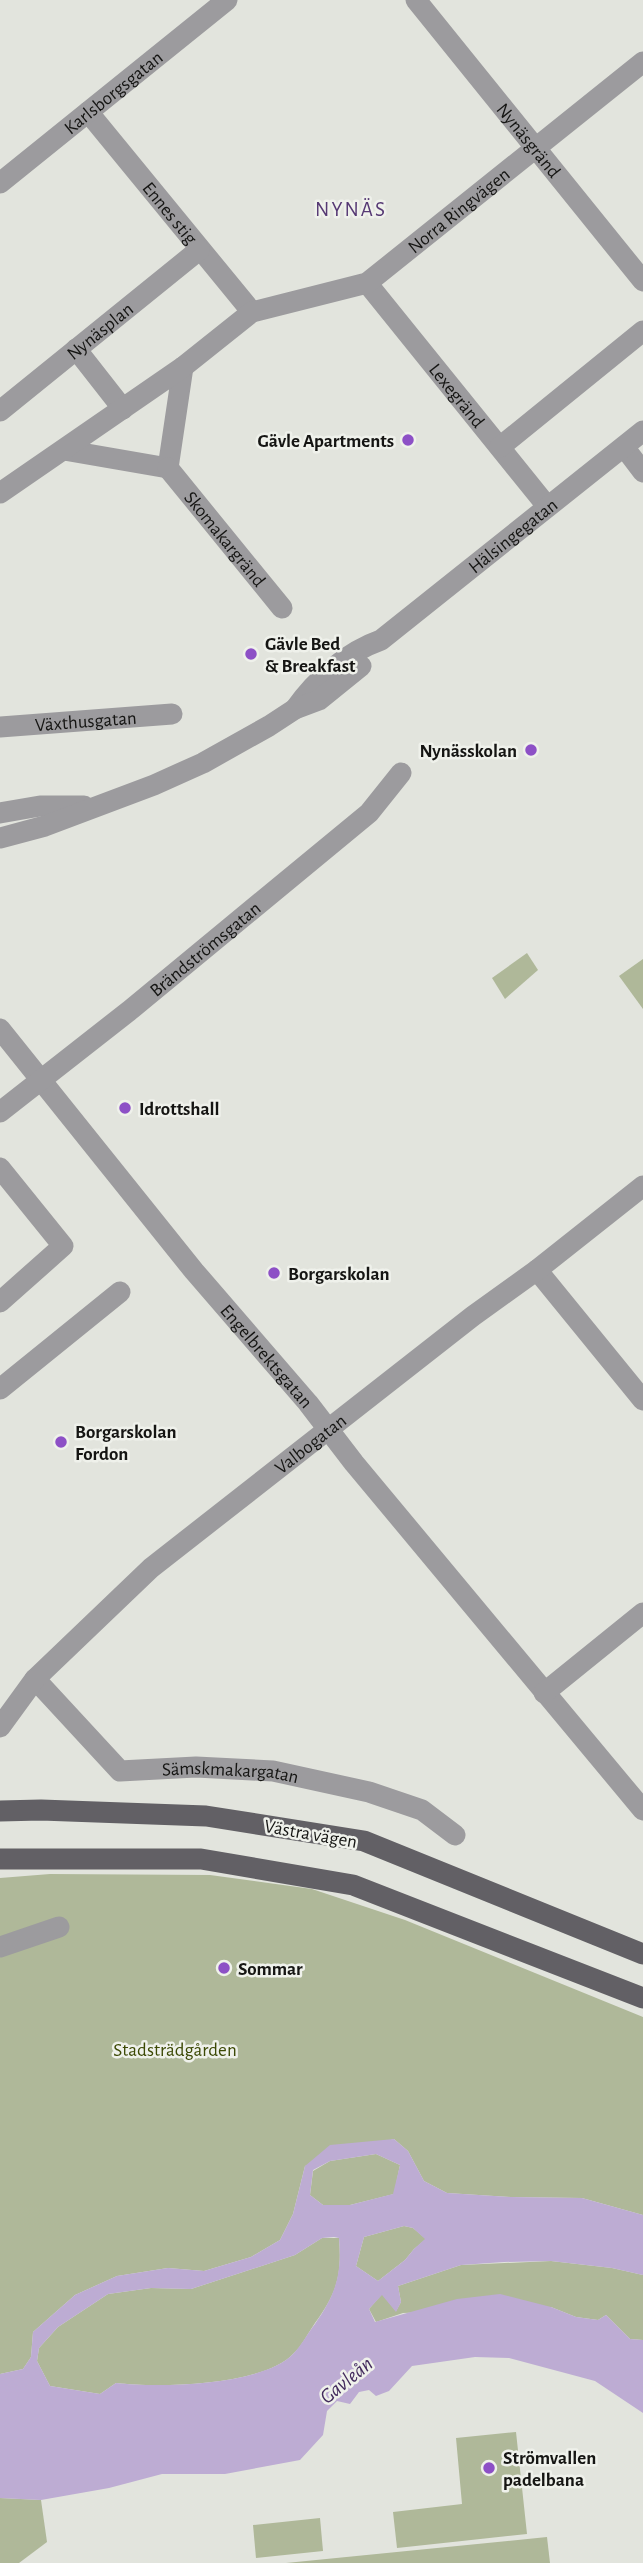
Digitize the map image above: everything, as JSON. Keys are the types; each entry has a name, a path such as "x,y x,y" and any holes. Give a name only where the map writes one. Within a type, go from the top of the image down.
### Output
{"main road":[{"name":"Västra vägen","path":"0,1811 206,1816 364,1841 643,1954"},
{"path":"0,1860 201,1859 353,1885 643,1998"}],"street":[{"name":"Karlsborgsgatan","path":"0,183 227,0"},
{"name":"Nynäsgränd","path":"415,0 643,281"},
{"name":"Norra Ringvägen","path":"252,312 367,284 643,62"},
{"name":"Ennes stig","path":"88,112 252,312"},
{"name":"Nynäsplan","path":"0,411 199,250"},
{"name":"Lexegränd","path":"367,284 547,506"},
{"path":"0,493 183,366 252,312"},
{"path":"500,447 643,331"},
{"path":"76,349 123,409"},
{"path":"64,450 168,468 183,366"},
{"name":"Hälsingegatan","path":"0,838 45,826 203,763 269,726 295,709 310,687 362,647 382,640 643,431"},
{"path":"624,447 643,472"},
{"name":"Skomakargränd","path":"168,468 282,607"},
{"name":"Växthusgatan","path":"0,727 172,714"},
{"name":"Brändströmsgatan","path":"0,1112 129,1011 369,813 401,773"},
{"name":"Hälsingegatan","path":"0,813 40,806 100,805"},
{"name":"Engelbrektsgatan","path":"0,1029 194,1271 643,1810"},
{"path":"0,1168 63,1246 0,1302"},
{"name":"Valbogatan","path":"0,1727 35,1679 152,1568 643,1186"},
{"path":"537,1270 643,1399"},
{"path":"0,1389 120,1292"},
{"path":"544,1693 643,1613"},
{"name":"Sämskmakargatan","path":"35,1679 120,1771 196,1767 273,1771 369,1792 422,1810 455,1835"},
{"path":"0,1947 59,1927"}],"green space":[{"path":"527,953 538,970 505,999 492,978"},
{"path":"643,959 643,1009 619,976"},
{"name":"Stadsträdgården","path":"50,1874 210,1875 312,1889 405,1920 643,2017 643,2215 582,2198 447,2193 424,2181 408,2151 394,2139 305,2166 293,2214 280,2240 251,2257 204,2271 168,2268 117,2276 75,2295 33,2332 31,2357 23,2369 0,2374 0,1878"},
{"path":"376,2154 400,2165 394,2194 350,2205 323,2205 310,2195 313,2171 330,2161"},
{"path":"404,2226 413,2228 426,2239 405,2260 378,2281 356,2266 364,2237"},
{"path":"322,2238 339,2238 339,2273 333,2293 302,2343 279,2365 235,2379 209,2382 157,2385 116,2383 100,2394 50,2386 37,2361 39,2348 58,2327 108,2294 151,2288 191,2289 295,2255"},
{"path":"551,2261 612,2268 643,2275 643,2340 630,2339 606,2315 598,2320 576,2317 551,2307 403,2313 376,2322 369,2309 382,2294 396,2311 401,2302 398,2286 461,2265"},
{"path":"516,2432 527,2534 397,2548 393,2512 462,2504 456,2438"},
{"path":"0,2498 41,2500 47,2542 19,2563 0,2563"},
{"path":"320,2518 323,2551 256,2558 253,2525"},
{"path":"547,2537 550,2563 286,2563"}],"water":[{"name":"Gavleån","path":"394,2139 408,2151 424,2181 447,2193 582,2198 643,2215 643,2275 612,2268 551,2261 461,2265 398,2286 401,2302 396,2312 382,2295 369,2309 375,2322 457,2299 500,2294 551,2307 576,2317 598,2320 606,2315 630,2339 643,2340 643,2413 595,2381 509,2358 475,2357 412,2366 389,2391 376,2396 369,2390 359,2392 350,2404 337,2401 327,2411 323,2435 300,2460 225,2474 162,2474 109,2488 41,2500 0,2498 0,2374 23,2369 31,2357 33,2332 75,2295 117,2276 168,2268 204,2271 251,2257 280,2240 293,2214 305,2166 330,2145","holes":["376,2154 400,2165 393,2194 350,2205 323,2205 310,2195 313,2170 330,2161","404,2226 413,2228 425,2239 405,2260 378,2281 356,2266 364,2237","322,2238 339,2238 338,2273 333,2293 299,2347 278,2365 234,2379 209,2382 157,2385 116,2383 100,2394 50,2386 37,2361 39,2348 58,2327 108,2294 151,2288 191,2289 295,2255"]}],"place":[{"name":"Gävle Apartments","path":"408,440"},
{"name":"Gävle Bed & Breakfast","path":"251,654"},
{"name":"Nynässkolan","path":"531,750"},
{"name":"Idrottshall","path":"125,1108"},
{"name":"Borgarskolan","path":"274,1273"},
{"name":"Borgarskolan Fordon","path":"61,1442"},
{"name":"Sommar","path":"224,1968"},
{"name":"Strömvallen padelbana","path":"489,2468"}],"district":[{"name":"NYNÄS","path":"351,209"}]}
